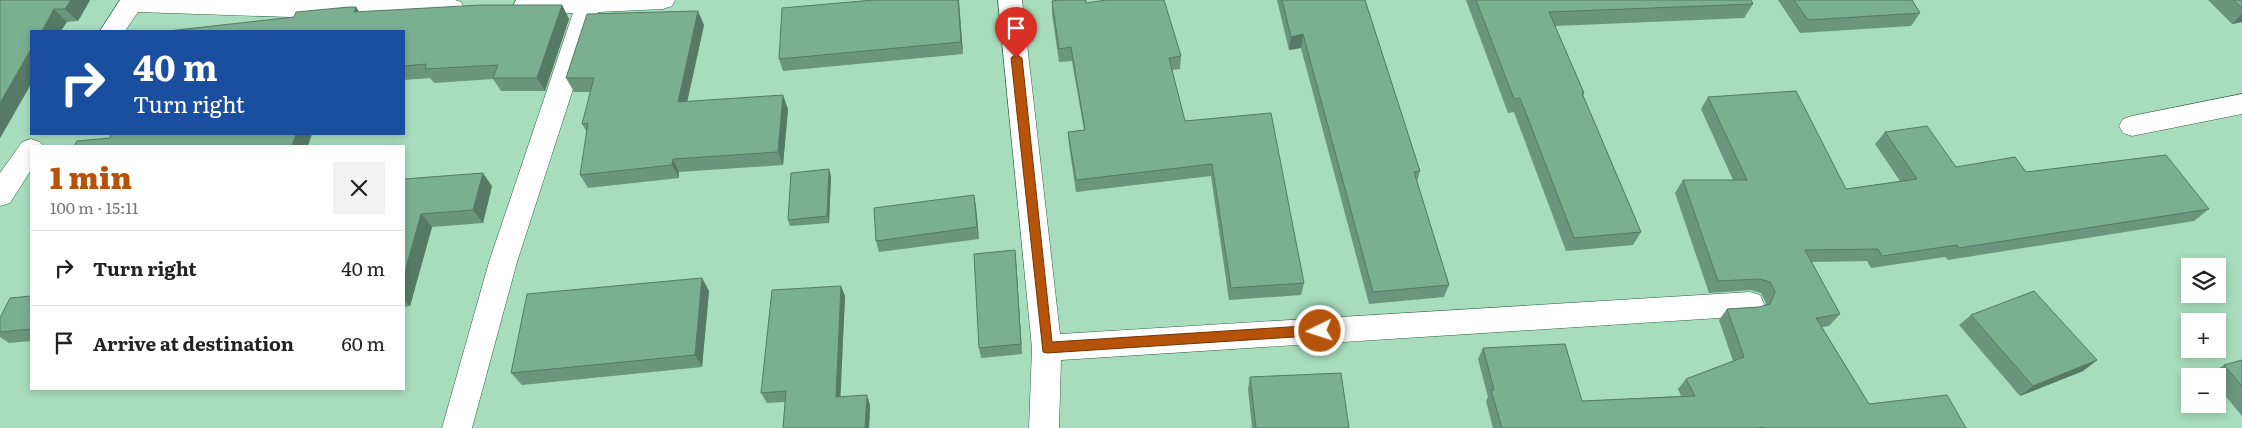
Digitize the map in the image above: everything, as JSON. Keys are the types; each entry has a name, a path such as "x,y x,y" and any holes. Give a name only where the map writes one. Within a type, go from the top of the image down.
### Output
{"street":[{"path":"113,30 132,2 349,10 588,5 663,0"},
{"path":"1010,0 1047,348 1044,428"},
{"path":"457,428 503,262 588,5"},
{"path":"2132,126 2242,104"},
{"path":"0,195 30,151"},
{"path":"1047,348 1750,304"}],"building":[{"path":"0,0 71,0 65,9 54,9 43,30 30,30 30,51 0,103"},
{"path":"874,0 958,0 961,42 779,59 782,8"},
{"path":"1086,0 1086,3 1106,0 1164,0 1181,56 1169,58 1185,121 1271,113 1304,283 1231,288 1212,164 1076,180 1068,132 1085,130 1071,47 1059,49 1052,1"},
{"path":"1282,0 1365,0 1420,171 1414,172 1449,285 1373,292 1303,34 1291,37"},
{"path":"1476,0 1751,0 1753,4 1549,12 1641,232 1574,238 1520,98 1514,99"},
{"path":"1794,0 1912,0 1920,13 1808,20"},
{"path":"2233,0 2242,0 2242,8"},
{"path":"481,5 562,5 537,78 493,78 498,65 425,69 426,64 405,66 405,30 177,30 294,17 296,12 356,7 354,12"},
{"path":"698,11 678,102 783,95 778,152 673,159 672,165 580,175 588,123 582,124 594,78 566,78 587,14"},
{"path":"1796,91 1846,189 1917,179 1885,132 1927,126 1956,167 2015,157 2026,172 2166,155 2209,209 1959,248 1957,245 1882,256 1878,249 1805,250 1840,314 1816,318 1869,404 1947,395 1966,428 1502,428 1491,390 1494,390 1483,348 1565,344 1582,401 1695,396 1686,379 1744,357 1727,309 1759,307 1770,304 1775,292 1770,282 1760,279 1718,281 1683,180 1747,180 1708,97"},
{"path":"111,135 296,135 292,145 75,145 77,141 110,138"},
{"path":"829,169 827,216 788,220 791,173"},
{"path":"483,173 473,210 421,214 405,271 405,179"},
{"path":"974,195 977,227 876,241 874,208"},
{"path":"1015,250 1021,344 979,348 974,254"},
{"path":"702,278 695,355 511,373 527,294"},
{"path":"841,286 836,397 867,395 865,428 783,428 786,391 761,393 772,290"},
{"path":"2034,291 2097,360 2033,386 1971,315"},
{"path":"30,296 30,329 0,332 0,318 10,298"},
{"path":"2242,360 2242,386 2224,365"},
{"path":"1341,373 1349,428 1256,428 1250,377"}],"route":[{"path":"1016,58 1047,348 1320,331"}]}
